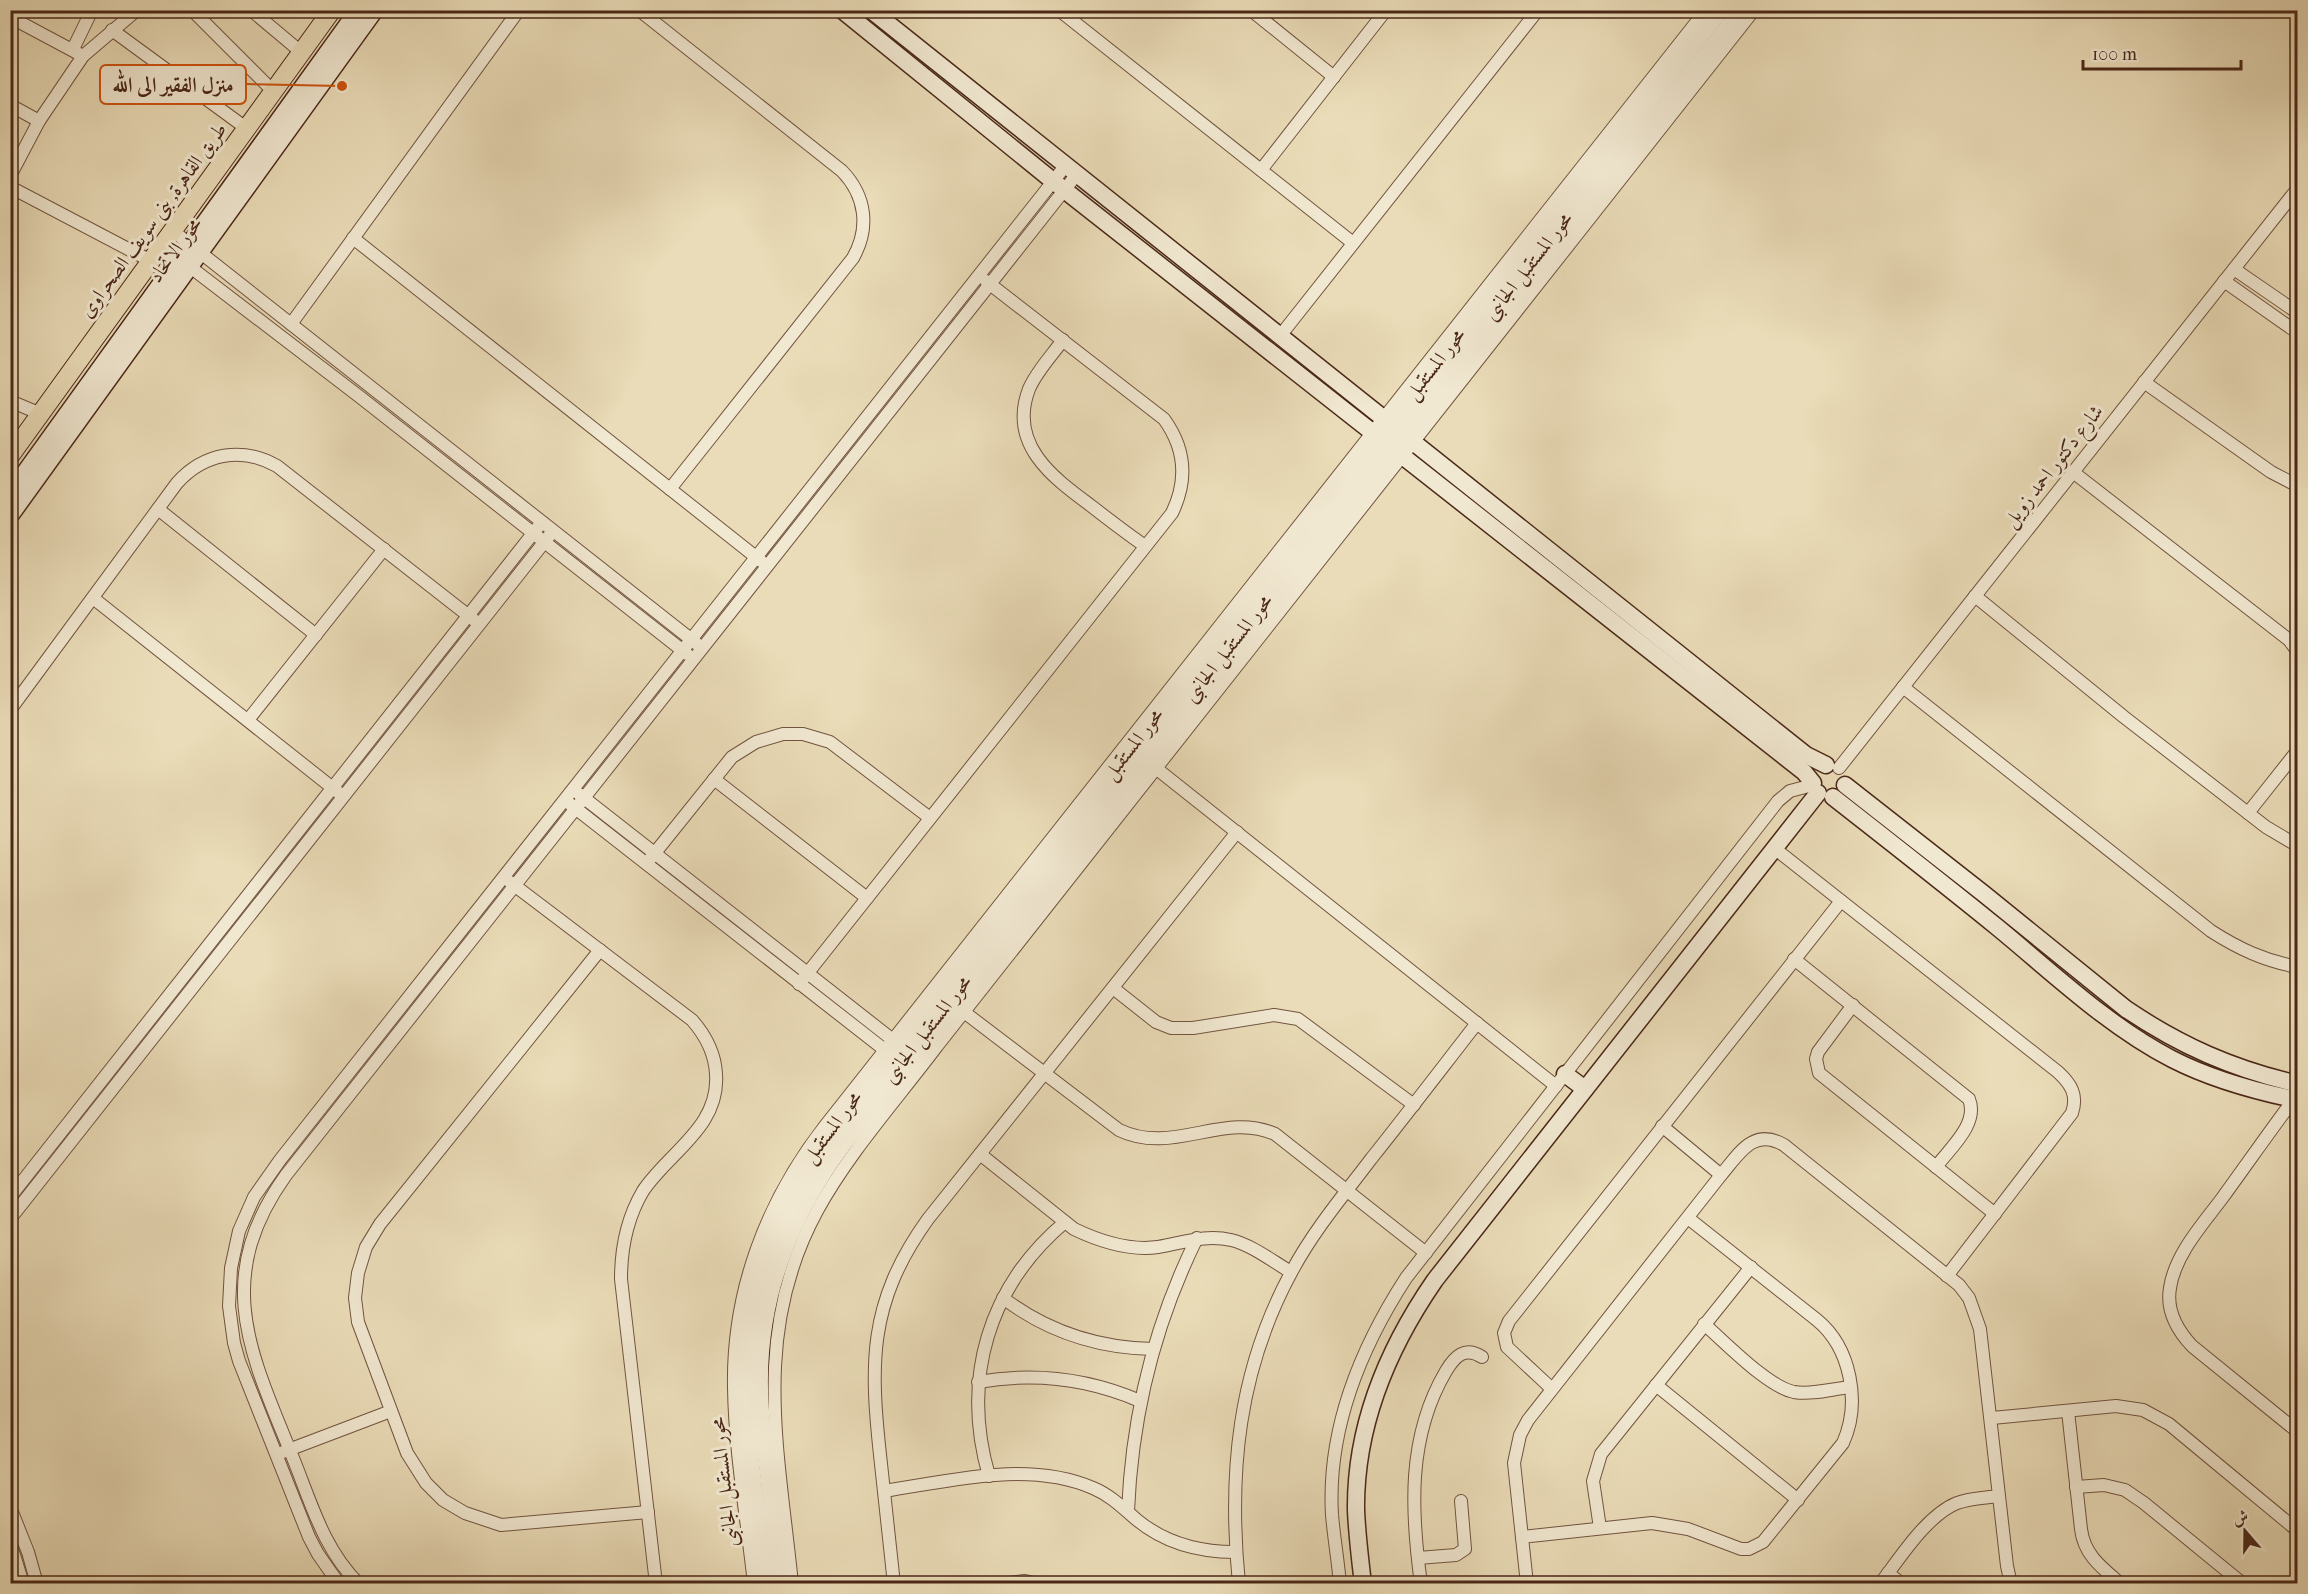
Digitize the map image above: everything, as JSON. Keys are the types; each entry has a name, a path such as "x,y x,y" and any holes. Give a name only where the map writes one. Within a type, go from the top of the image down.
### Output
{"main road":[{"name":"طريق القاهرة, بنى سويف الصحراوى","path":"10,456 332,10"}],"street":[{"path":"10,176 78,53 92,10"},
{"path":"78,53 137,10"},
{"path":"192,10 273,91"},
{"path":"251,10 301,52"},
{"name":"محور الاتحاد","path":"10,516 358,10"},
{"name":"محور الاتحاد","path":"10,493 375,10"},
{"path":"291,324 519,10"},
{"path":"639,10 842,171 855,188 863,207 864,218 862,239 853,258 670,489"},
{"path":"842,10 1059,186 1388,445 1715,693 1806,756 1844,774 1824,789 1774,848 1435,1280 1405,1326 1389,1358 1371,1408 1359,1463 1356,1510 1362,1584"},
{"path":"871,10 1399,430 1715,693 1824,789 2085,999 2135,1036 2172,1059 2212,1076 2253,1089 2296,1094 2182,1255 2172,1281 2169,1305 2181,1335 2192,1346 2298,1432"},
{"path":"1059,10 1353,243"},
{"path":"1251,10 1334,77"},
{"path":"1261,170 1386,10"},
{"path":"1280,336 1538,10"},
{"name":"محور المستقبل الجانبى","path":"792,1584 773,1389 775,1343 783,1297 797,1253 828,1191 932,1043 964,1012 1157,769 1388,445 1706,10"},
{"name":"محور المستقبل","path":"781,1584 760,1388 762,1340 770,1292 791,1231 817,1182 899,1053 932,1043 1721,10"},
{"name":"محور المستقبل","path":"1399,430 1741,10"},
{"name":"محور المستقبل الجانبى","path":"1399,430 1754,10"},
{"path":"10,17 78,53"},
{"path":"112,30 246,128"},
{"path":"10,105 39,121"},
{"path":"339,1584 309,1537 239,1361 231,1325 229,1287 231,1268 237,1240 254,1197 280,1161 978,276 1072,170"},
{"path":"359,1584 341,1563 322,1532 253,1358 246,1324 246,1271 260,1220 286,1175 990,285 1059,186"},
{"path":"10,187 156,255 189,256 291,324 702,649"},
{"name":"شارع دكتور احمد زويل","path":"1832,767 1903,687 2298,188"},
{"path":"173,231 189,256 694,659"},
{"path":"353,238 767,566"},
{"path":"2234,269 2298,313"},
{"path":"799,984 1172,513 1179,494 1183,474 1178,445 1170,427 1157,412 978,276"},
{"path":"2224,281 2298,333"},
{"path":"1063,340 1033,381 1029,391 1025,421 1030,443 1041,463 1057,480 1145,546"},
{"path":"2144,382 2271,472 2298,486"},
{"path":"10,400 40,414"},
{"name":"محور المستقبل","path":"766,1584 746,1388 748,1338 757,1289 781,1218 805,1174 899,1053 1388,445"},
{"path":"10,710 184,476 200,464 219,456 249,455 277,466 480,624"},
{"path":"2073,472 2289,640 2298,652"},
{"path":"158,509 316,634"},
{"path":"10,1197 542,522"},
{"path":"10,1219 554,531"},
{"path":"248,720 384,549"},
{"path":"1975,596 2124,717 2266,827 2298,846"},
{"path":"93,598 344,796"},
{"path":"1903,687 2211,931 2249,953 2270,962 2298,967"},
{"path":"647,864 732,757 756,742 783,734 812,736 830,742 930,818"},
{"path":"2248,813 2298,750"},
{"path":"1824,789 1816,772 1832,767"},
{"path":"1157,769 1477,1023 1561,1080 1585,1089"},
{"path":"714,779 867,898"},
{"path":"1340,1584 1332,1496 1335,1457 1342,1412 1359,1364 1381,1318 1406,1278 1778,801 1798,788 1824,789"},
{"path":"573,790 808,973 899,1053"},
{"path":"564,800 799,984 899,1053"},
{"path":"894,1584 873,1388 875,1348 884,1308 897,1270 917,1235 1237,832"},
{"path":"1774,848 2058,1072 2073,1089 2075,1101 2072,1113 1947,1276"},
{"path":"504,877 692,1020 710,1047 716,1067 714,1099 706,1119 643,1192 630,1218 622,1248 621,1279 656,1584"},
{"path":"1551,1388 1507,1347 1504,1334 1509,1321 1841,901"},
{"path":"600,950 380,1224 366,1247 358,1273 356,1310 362,1334 407,1453 426,1483 454,1507 476,1518 501,1525 648,1512"},
{"path":"1794,959 1969,1099 1972,1111 1969,1123 1936,1167"},
{"path":"1113,988 1156,1022 1171,1028 1193,1028 1274,1015 1298,1019 1414,1105"},
{"path":"1853,1005 1818,1052 1816,1059 1819,1073 1995,1214"},
{"path":"964,1012 1119,1130 1138,1137 1166,1139 1242,1127 1267,1130 1282,1138 1426,1253"},
{"path":"1239,1584 1234,1480 1243,1408 1261,1341 1291,1272 1318,1228 1477,1023"},
{"name":"محور المستقبل الجانبى","path":"754,1584 734,1388 736,1337 745,1286 770,1213 795,1168 814,1140 899,1053"},
{"path":"1662,1126 1721,1175"},
{"path":"1527,1584 1514,1474 1516,1447 1528,1420 1721,1175 1749,1143 1758,1139 1776,1140 1959,1285 1976,1313 1983,1345 1998,1496 2011,1584"},
{"path":"980,1155 1065,1222 1086,1235 1126,1246 1155,1247 1197,1238 1220,1238 1243,1244 1291,1272"},
{"path":"1522,1538 1635,1524 1670,1525 1710,1536 1741,1549 1749,1549 1763,1542 1843,1443 1852,1413 1850,1387 1844,1356 1834,1337 1689,1218"},
{"path":"988,1476 978,1430 978,1382 986,1339 1003,1298 1030,1257 1065,1222"},
{"path":"1128,1511 1131,1456 1140,1401 1153,1349 1176,1282 1197,1238"},
{"path":"1600,1528 1593,1491 1597,1463 1605,1448 1751,1267"},
{"path":"1003,1298 1032,1318 1065,1334 1099,1344 1153,1349"},
{"path":"1704,1324 1772,1382 1786,1389 1810,1392 1850,1387"},
{"path":"1421,1584 1414,1536 1413,1491 1425,1418 1436,1389 1454,1359 1464,1352 1482,1356"},
{"path":"978,1382 1033,1376 1070,1379 1106,1388 1140,1401"},
{"path":"1656,1385 1798,1500"},
{"path":"1992,1418 2130,1407 2156,1415 2298,1531"},
{"path":"276,1455 391,1411"},
{"path":"2068,1411 2084,1545 2094,1561 2121,1584"},
{"path":"884,1491 988,1476 1029,1473 1061,1478 1106,1494 1152,1530 1182,1545 1208,1551 1236,1552"},
{"path":"2076,1487 2104,1485 2125,1490 2243,1584"},
{"path":"1880,1584 1938,1515 1956,1503 1998,1496"},
{"path":"1418,1558 1456,1555 1464,1549 1461,1501"},
{"path":"10,1507 28,1551 37,1584"},
{"path":"10,1542 23,1584"},
{"path":"1888,1573 1902,1584"},
{"path":"1002,1584 1025,1581 1038,1584"}],"place":[{"name":"منزل الفقير الى الله","path":"342,86"}]}
